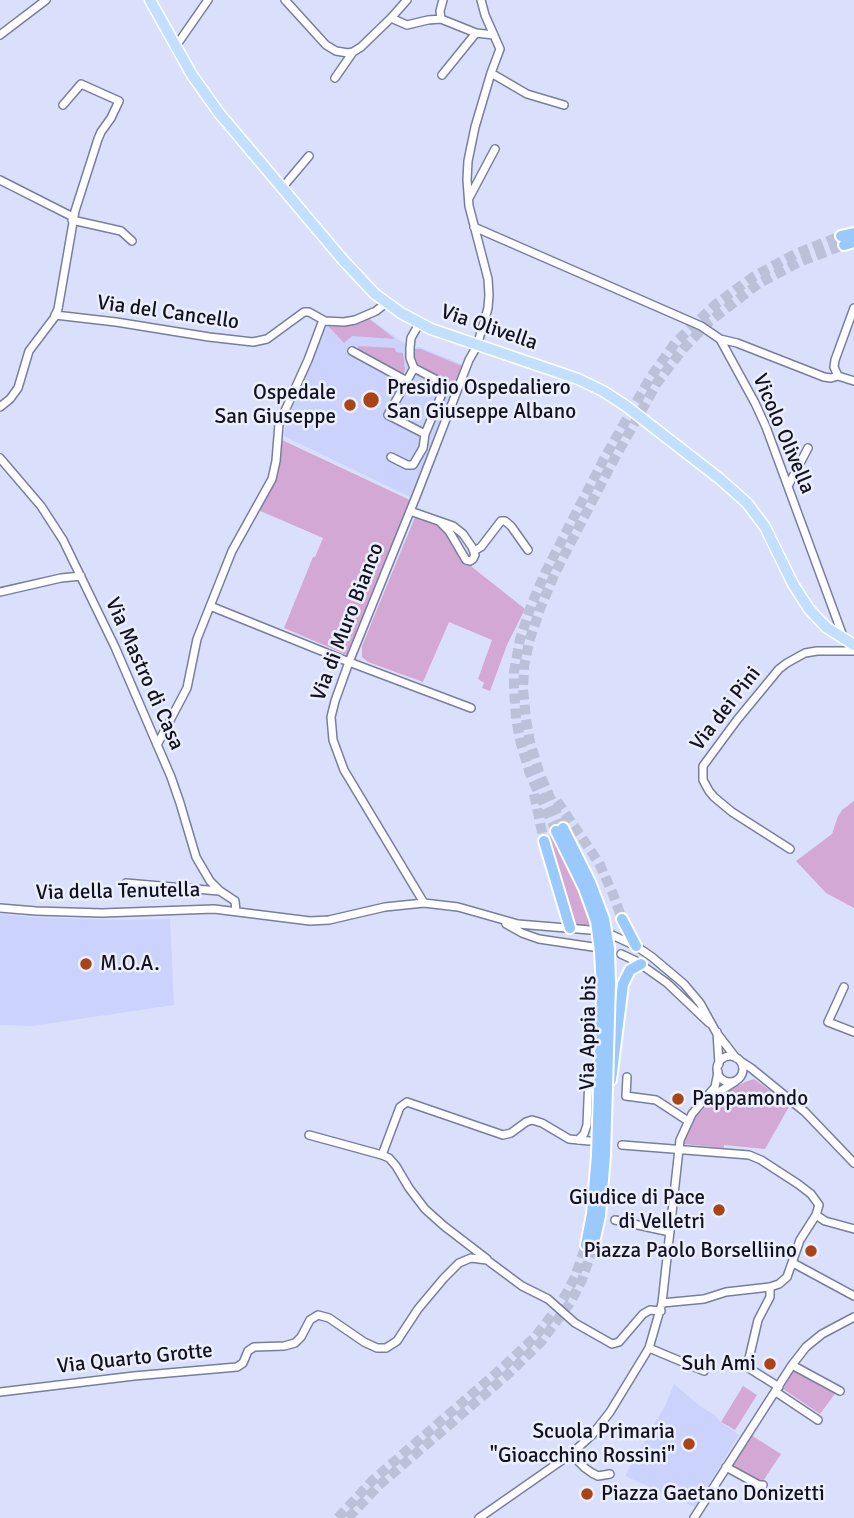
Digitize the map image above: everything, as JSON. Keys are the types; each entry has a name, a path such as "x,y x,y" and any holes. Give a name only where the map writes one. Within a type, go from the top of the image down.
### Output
{"highway":[{"path":"846,241 854,233"},
{"name":"Via Appia bis","path":"559,829 609,948 606,1103 590,1246"},
{"path":"544,841 570,928"},
{"path":"622,919 636,946"},
{"name":"Via Appia bis","path":"597,923 602,979 601,1155"},
{"path":"606,1103 624,980 630,970 641,964"}],"main road":[{"name":"Via Olivella","path":"150,0 192,75 214,107 343,260 386,303 419,324 477,346 567,374 599,388 626,406 747,503 763,522 793,584 813,614 822,625 849,643"}],"street":[{"path":"0,35 46,0"},
{"path":"176,46 208,0"},
{"path":"285,0 326,45 339,52 353,52"},
{"path":"335,78 353,52 407,0"},
{"path":"441,19 443,0"},
{"path":"481,0 494,36"},
{"path":"391,18 407,25 441,19 476,33 494,36"},
{"path":"442,75 476,33"},
{"name":"Via di Muro Bianco","path":"424,903 344,770 331,728 332,712 349,662 469,360 477,346 485,319 489,295 486,268 468,200 467,180 475,127 500,49 494,36"},
{"path":"491,73 527,94 564,105"},
{"path":"0,407 16,391 22,380 29,351 55,315 73,218 98,139 119,101 81,84 63,105"},
{"path":"468,200 495,149"},
{"path":"282,188 309,156"},
{"path":"0,180 73,218 121,231 132,241"},
{"path":"474,227 701,327 720,340 737,343 824,377 838,376 854,381"},
{"name":"Via del Cancello","path":"55,315 248,342 267,339 304,312 323,320 352,321 376,311 386,303"},
{"path":"838,376 834,363 850,330 854,307"},
{"path":"158,745 187,688 197,639 237,541 272,479 279,424 309,360 323,320"},
{"path":"391,457 409,466 414,464 423,448 425,434 442,393 443,388 437,380 414,368 410,358 411,338 419,324"},
{"name":"Vicolo Olivella","path":"720,340 761,415 849,643"},
{"path":"352,351 407,381"},
{"path":"414,368 388,415 425,434"},
{"path":"788,486 808,448"},
{"name":"Via Mastro di Casa","path":"0,458 48,516 63,540 115,647 158,745 180,803 195,857 206,876 220,891 235,901 236,911"},
{"path":"410,511 453,526 463,534 474,551 473,559 466,560 449,531 440,522"},
{"path":"474,551 481,547 501,521 511,526 528,550"},
{"path":"0,592 81,576"},
{"path":"210,606 471,708"},
{"name":"Via dei Pini","path":"790,849 732,812 714,797 703,780 703,766 779,669 805,653 854,651"},
{"path":"125,883 220,891"},
{"name":"Via della Tenutella","path":"0,908 122,916 194,909 236,911 310,921 329,920 385,907 424,903 458,906 499,920"},
{"path":"499,920 529,926 570,928 597,923"},
{"path":"499,920 529,936 593,947"},
{"path":"479,1518 572,1454 592,1435 610,1412 649,1348 661,1307 678,1150 688,1121 717,1085 716,1032 698,1001 684,984 662,965 636,946 612,935"},
{"path":"621,954 641,964 675,989 716,1032 743,1068 738,1079 704,1101"},
{"path":"844,988 828,1022 854,1032"},
{"path":"718,1068 724,1058 738,1060 811,1118 854,1163"},
{"path":"718,1068 725,1081 752,1076 770,1084"},
{"path":"578,1140 587,1125 589,1077"},
{"path":"627,1077 626,1096 656,1100 688,1121"},
{"path":"382,1155 400,1107 407,1102 503,1135 532,1120 569,1139 589,1141"},
{"path":"309,1135 382,1155 393,1162 409,1188 431,1215 522,1286 548,1299 575,1323 612,1344 619,1342 643,1314 650,1310 704,1300 729,1292 770,1287 785,1280 800,1240 816,1215 819,1205 808,1191 753,1156 741,1153 622,1145"},
{"path":"816,1215 825,1221 854,1229"},
{"path":"615,1220 670,1232"},
{"name":"Via Quarto Grotte","path":"0,1392 237,1367 252,1348 295,1343 310,1320 318,1315 329,1318 363,1342 377,1348 386,1348 397,1341 423,1302 459,1263 471,1258 487,1260"},
{"path":"793,1263 854,1296"},
{"path":"770,1287 770,1297 758,1320 747,1367 818,1420"},
{"path":"694,1518 806,1347 822,1334 854,1317"},
{"path":"649,1348 704,1371"},
{"path":"792,1365 840,1391"},
{"path":"572,1454 592,1474 610,1474"},
{"path":"726,1467 763,1485"}],"shaded area":[{"name":"Presidio Ospedaliero San Giuseppe Albano","path":"367,317 411,348 419,347 464,365 412,498 284,436 286,415 327,325 348,325"},
{"path":"367,317 395,339 352,336 344,343 327,325 348,325"},
{"path":"358,346 395,348 396,352 403,353 403,374 358,350"},
{"path":"412,349 421,349 462,366 454,385 416,363"},
{"path":"282,440 410,500 347,655 284,628 323,538 258,510 278,469"},
{"path":"415,517 443,527 467,563 525,609 507,645 490,691 482,688 484,683 478,679 492,640 449,622 423,682 368,662 362,657 362,646"},
{"path":"854,801 854,908 826,893 796,861 832,834 842,810"},
{"path":"553,835 588,910 591,928 577,925 570,915 549,837"},
{"path":"0,914 122,920 170,919 174,1005 32,1026 0,1025"},
{"path":"754,1079 790,1105 765,1149 684,1144 691,1122 712,1100"},
{"path":"794,1369 837,1391 820,1414 783,1389"},
{"name":"Scuola Primaria \"Gioacchino Rossini\"","path":"674,1384 739,1435 695,1507 625,1476 666,1404"},
{"path":"743,1386 757,1395 735,1430 721,1422"},
{"path":"751,1435 781,1454 761,1484 731,1466"}],"tunnel":[{"path":"556,831 530,774 521,744 514,688 520,639 545,573 604,459 650,378 675,343 716,304 753,277 795,254 841,236"},
{"path":"563,828 539,772 530,742 523,689 529,642 555,573 657,383 683,349 710,321 758,284 799,262 844,245"},
{"path":"534,794 544,841"},
{"path":"557,801 599,863 622,919"},
{"path":"338,1518 373,1480 535,1337 560,1305 575,1277 586,1245"},
{"path":"348,1518 378,1486 506,1376 541,1342 570,1303 582,1280 593,1247"}],"place":[{"name":"Presidio Ospedaliero San Giuseppe Albano","path":"371,400"},
{"name":"Ospedale San Giuseppe","path":"350,405"},
{"name":"M.O.A.","path":"86,964"},
{"name":"Pappamondo","path":"678,1099"},
{"name":"Giudice di Pace di Velletri","path":"719,1210"},
{"name":"Piazza Paolo Borselliino","path":"811,1251"},
{"name":"Suh Ami","path":"770,1364"},
{"name":"Scuola Primaria \"Gioacchino Rossini\"","path":"689,1444"},
{"name":"Piazza Gaetano Donizetti","path":"587,1494"}]}
